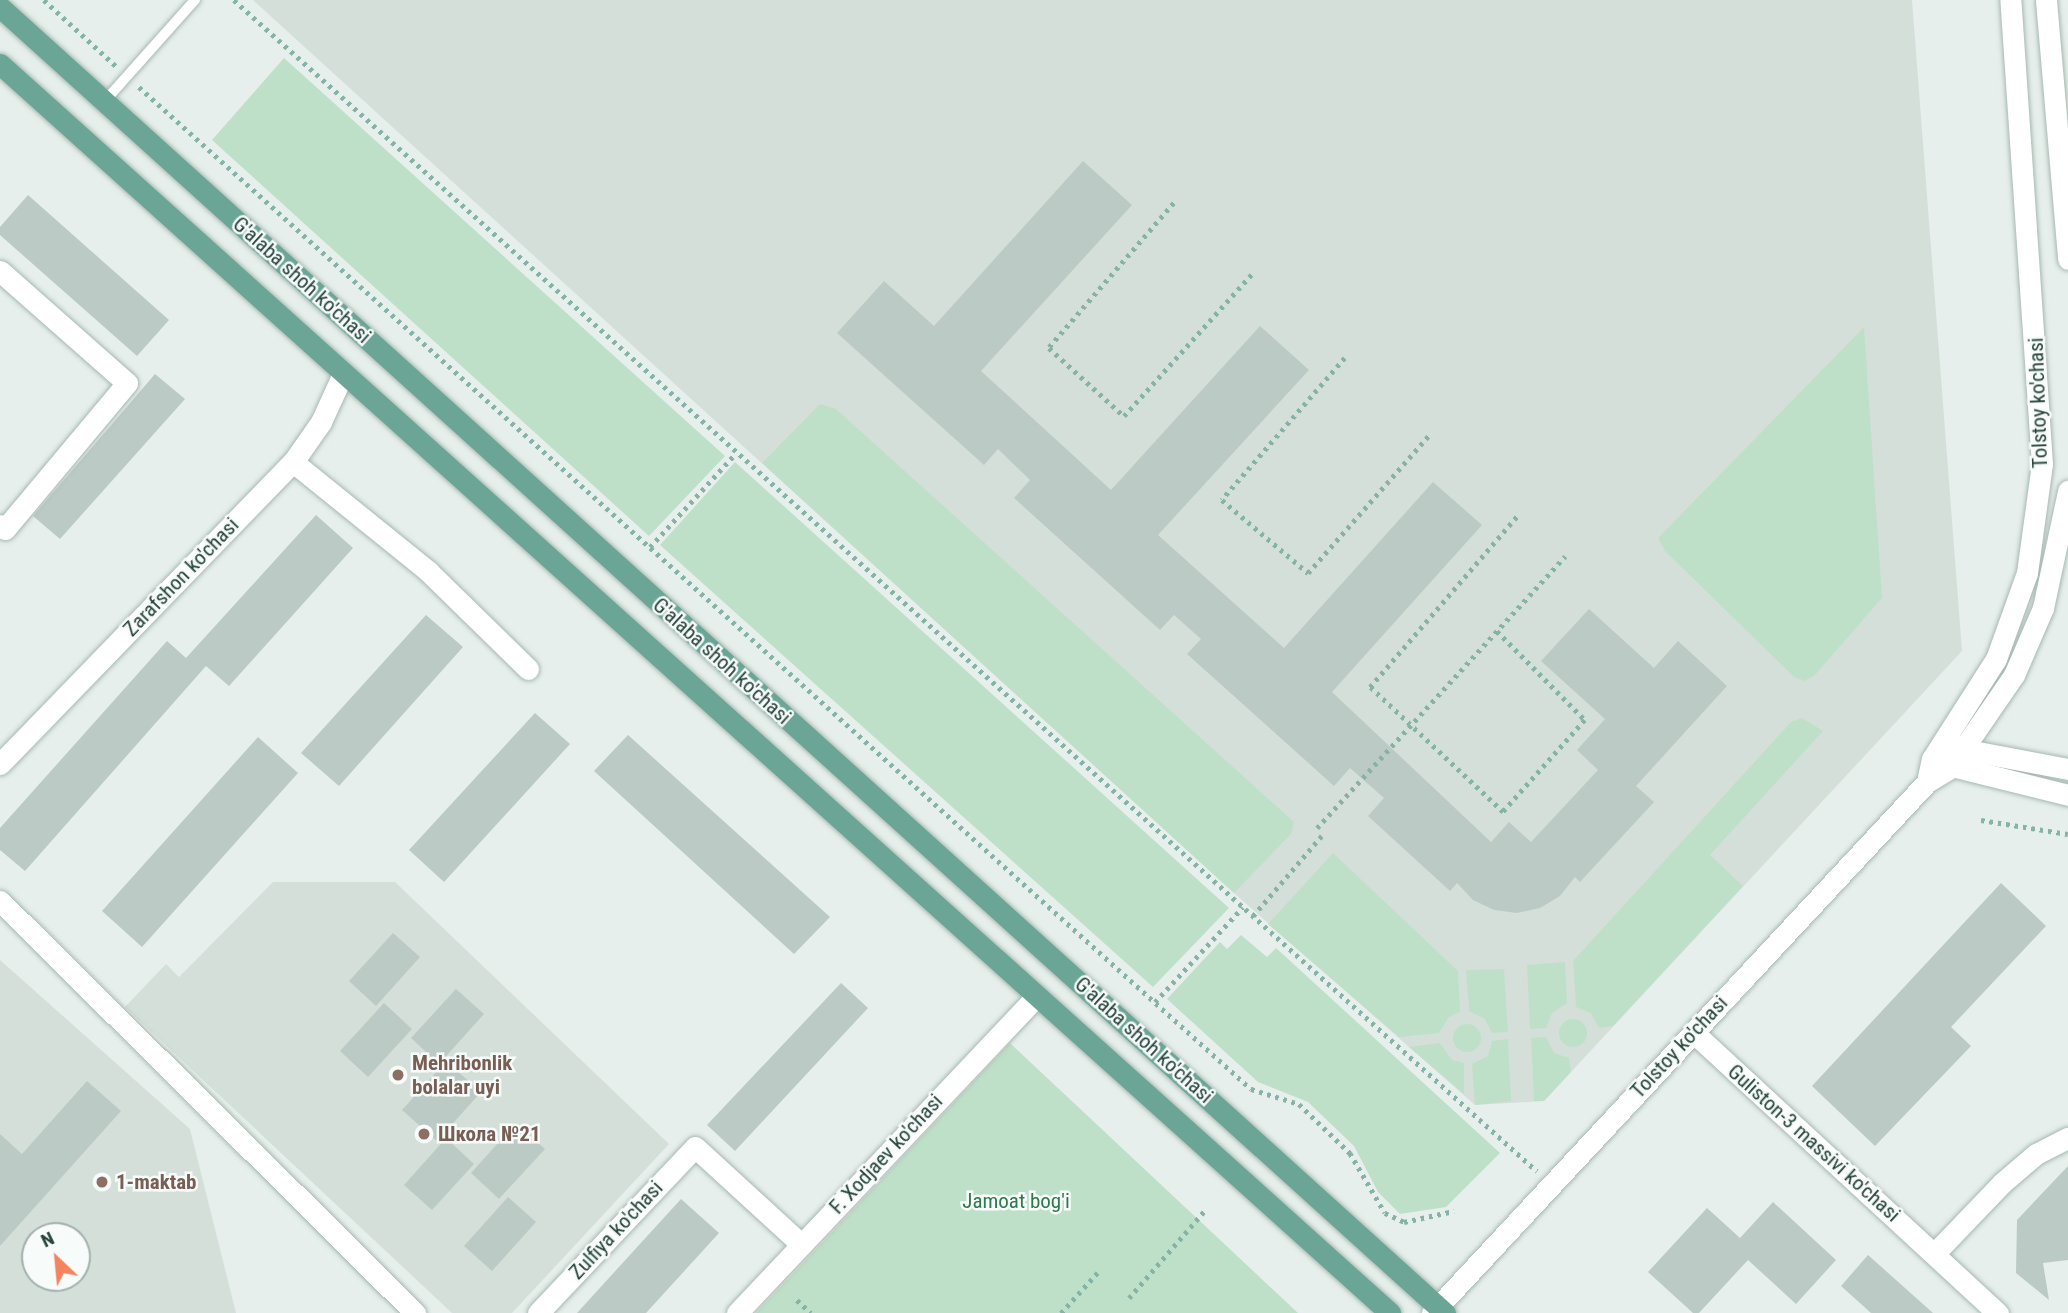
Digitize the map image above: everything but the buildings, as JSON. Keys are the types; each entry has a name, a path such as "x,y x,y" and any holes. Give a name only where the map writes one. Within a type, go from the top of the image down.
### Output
{"main road":[{"name":"G'alaba shoh ko'chasi","path":"0,7 1439,1311"},
{"name":"G'alaba shoh ko'chasi","path":"0,64 342,376 1390,1313"}],"street":[{"name":"Tolstoy ko'chasi","path":"1439,1311 1552,1184 1927,782 1953,744 1996,659 2027,572 2042,464 2010,0"},
{"path":"2046,0 2068,259"},
{"path":"0,271 127,383 5,529 0,525"},
{"name":"Zarafshon ko'chasi","path":"0,764 293,462 321,422 342,376"},
{"path":"293,462 428,571 528,669"},
{"name":"Tolstoy ko'chasi","path":"1953,744 2014,676 2043,608 2068,491"},
{"path":"1953,744 2068,769"},
{"path":"1941,764 2068,795"},
{"path":"0,901 415,1313"},
{"name":"F. Xodjaev ko'chasi","path":"737,1313 1036,997"},
{"name":"Guliston-3 massivi ko'chasi","path":"1693,1032 1998,1313"},
{"path":"1934,1254 2010,1176 2036,1154 2068,1138"},
{"name":"Zulfiya ko'chasi","path":"538,1313 695,1147 801,1244"}],"lane":[{"path":"104,102 195,0"}],"path":[{"path":"44,0 1251,1088 1299,1104 1350,1153 1385,1213 1404,1222 1454,1211"},
{"path":"234,0 1552,1184"},
{"path":"1174,203 1049,348 1125,416 1252,274"},
{"path":"1345,358 1222,500 1308,573 1430,434"},
{"path":"650,547 736,453"},
{"path":"1497,631 1585,720 1503,813 1370,687 1519,514"},
{"path":"1317,828 1565,556"},
{"path":"1981,820 2068,834"},
{"path":"1253,916 1324,833"},
{"path":"1155,1002 1243,907"},
{"path":"1129,1298 1206,1209"},
{"path":"1061,1313 1099,1271"},
{"path":"797,1300 811,1313"}],"shaded area":[{"path":"253,0 1912,0 1962,651 1544,1101 1475,1105 1234,893"},
{"name":"Mehribonlik bolalar uyi","path":"273,882 395,882 669,1144 512,1313 452,1313 125,1007 166,964 179,977"},
{"name":"1-maktab","path":"0,960 190,1129 236,1313 0,1313"}],"green space":[{"path":"284,58 725,456 649,536 212,140"},
{"path":"1864,327 1882,598 1814,676 1804,681 1794,677 1665,551 1658,538"},
{"path":"820,404 836,409 1294,822 1291,834 1234,893 762,463"},
{"path":"735,462 1229,908 1153,987 660,545"},
{"path":"1802,718 1823,731 1710,855 1743,886 1613,1026 1599,1028 1591,1013 1576,1007 1573,961 1791,722"},
{"path":"1333,853 1458,971 1460,1012 1449,1017 1439,1033 1399,1037 1268,924"},
{"path":"1241,935 1267,957 1276,948 1500,1153 1446,1207 1400,1214 1378,1192 1354,1146 1308,1102 1258,1082 1167,999 1220,942 1227,949"},
{"path":"1565,962 1567,1003 1552,1013 1546,1028 1530,1029 1527,965"},
{"path":"1504,969 1508,1032 1492,1033 1485,1019 1469,1011 1466,970"},
{"path":"1573,1019 1583,1023 1587,1033 1583,1043 1573,1047 1563,1043 1559,1033 1563,1023"},
{"path":"1467,1024 1477,1028 1481,1038 1477,1048 1467,1052 1457,1048 1453,1038 1457,1028"},
{"path":"1546,1037 1554,1053 1569,1058 1571,1072 1544,1101 1534,1101 1531,1038"},
{"path":"1508,1039 1511,1101 1475,1105 1472,1064 1488,1056 1492,1041"},
{"name":"Jamoat bog'i","path":"1010,1043 1298,1313 756,1313"},
{"path":"1440,1043 1452,1060 1464,1063 1464,1094 1409,1047"}],"place":[{"name":"Mehribonlik bolalar uyi","path":"398,1075"},
{"name":"Школа №21","path":"424,1134"},
{"name":"1-maktab","path":"102,1182"}]}
